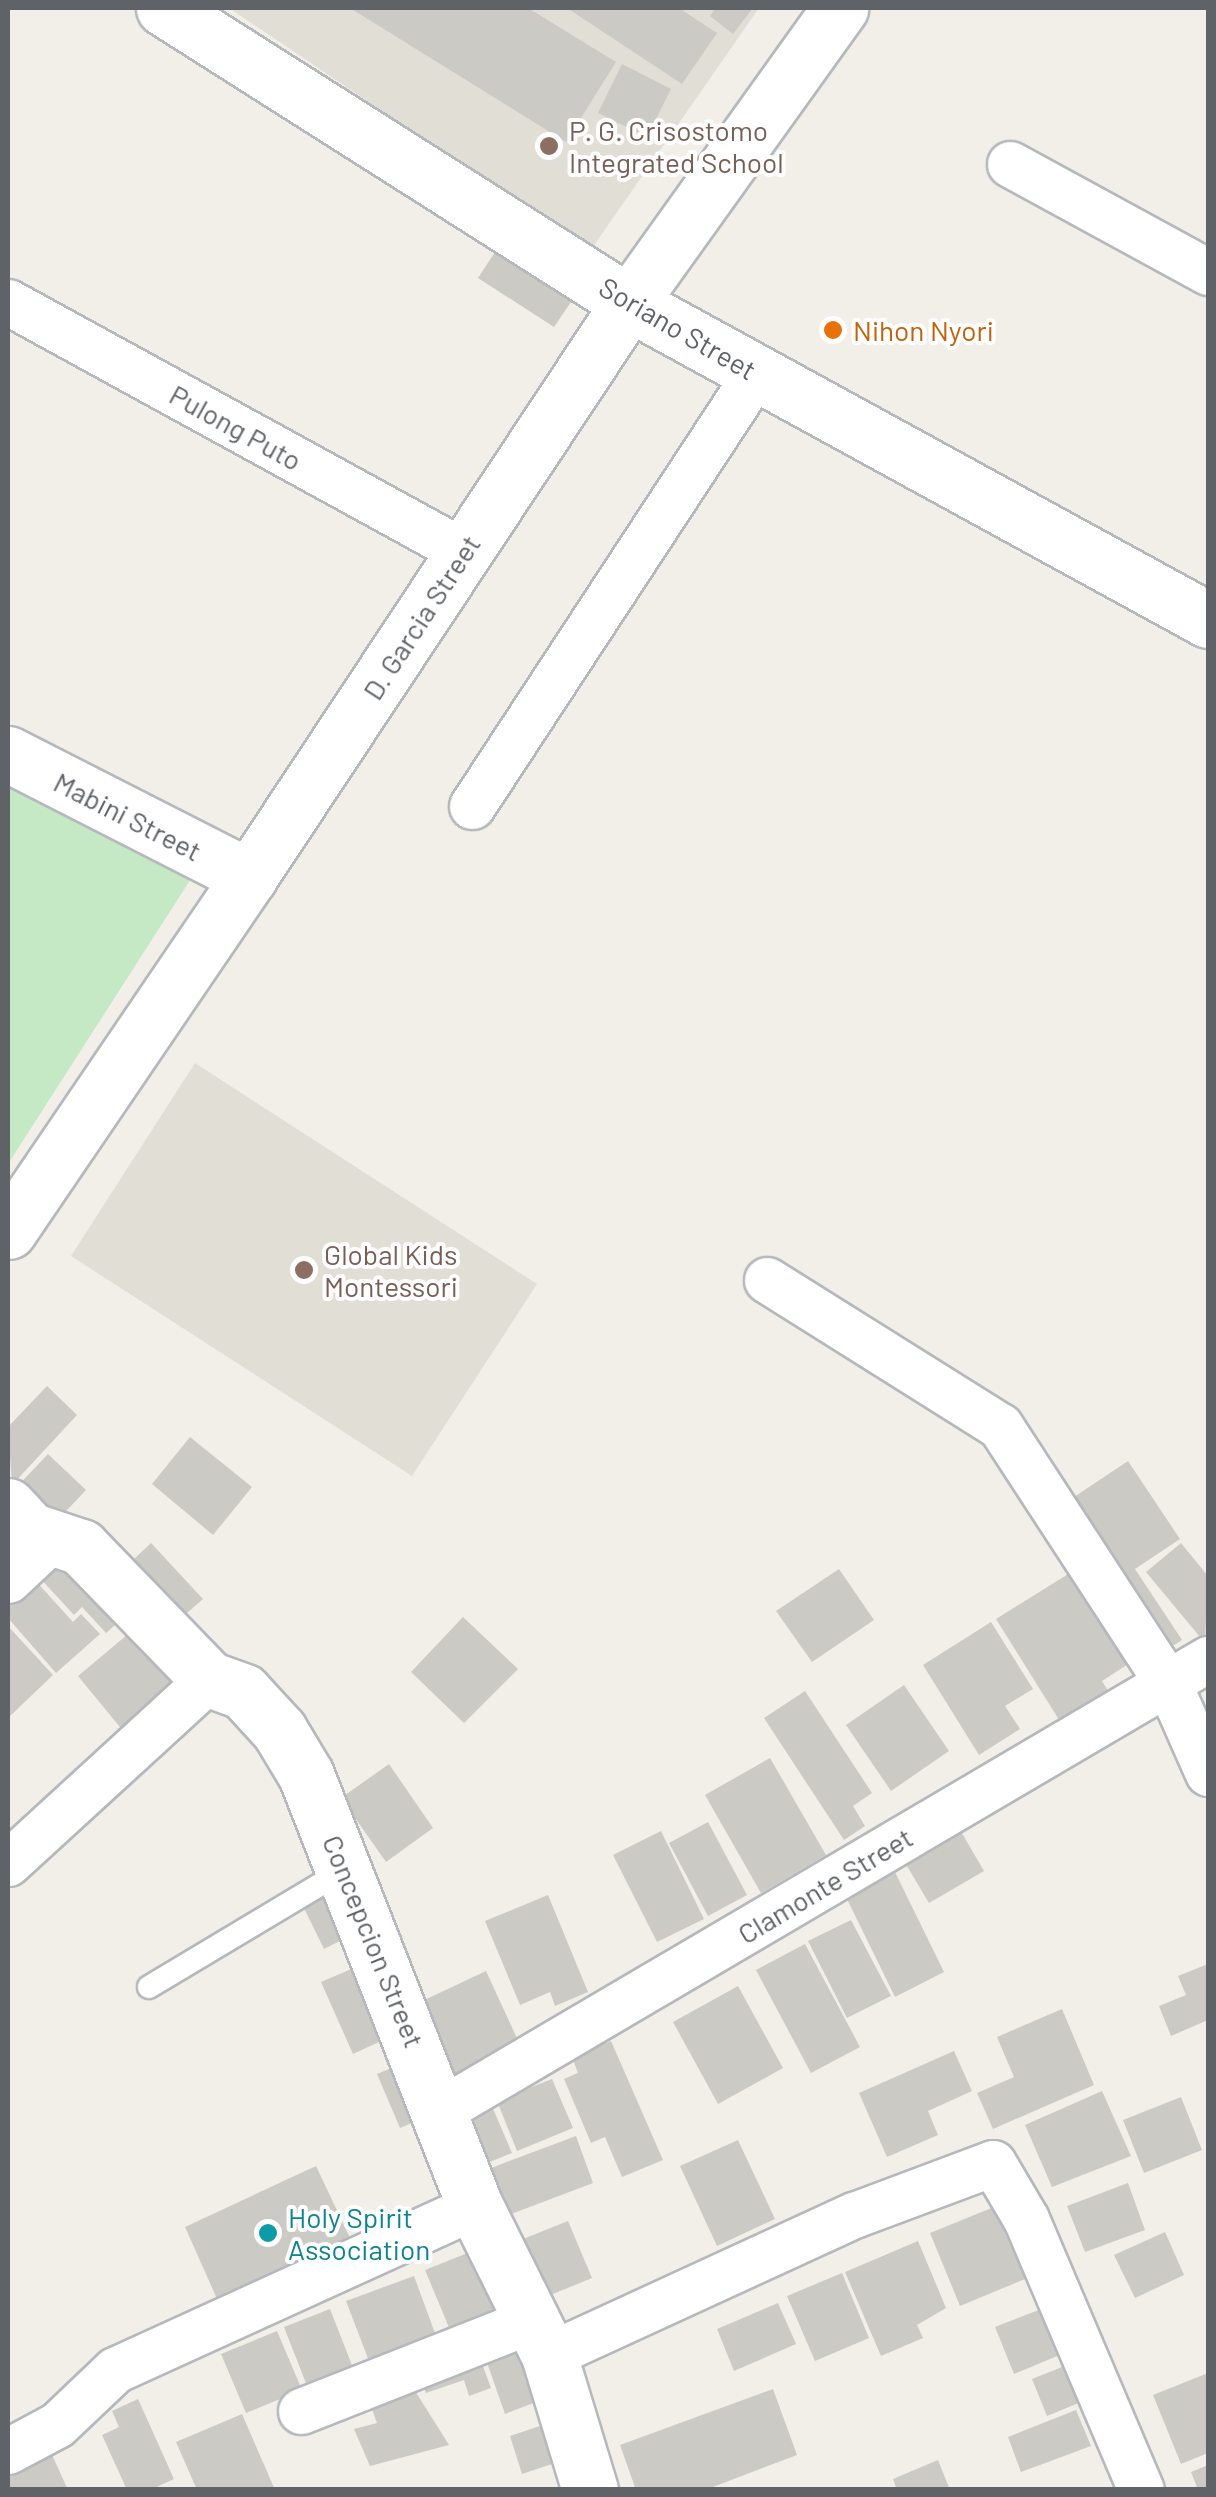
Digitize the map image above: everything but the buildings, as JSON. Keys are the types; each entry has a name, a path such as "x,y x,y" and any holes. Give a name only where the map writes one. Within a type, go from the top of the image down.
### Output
{"street":[{"name":"Soriano Street","path":"164,8 629,303 1208,620"},
{"name":"D. Garcia Street","path":"8,1231 249,877 629,303 840,8"},
{"path":"1010,164 1208,272"},
{"name":"Pulong Puto","path":"8,302 464,552"},
{"path":"472,806 756,373"},
{"name":"Mabini Street","path":"8,754 249,877"},
{"path":"767,1280 1000,1426 1170,1687 1208,1773"},
{"name":"Concepcion Street","path":"8,1506 30,1530 81,1547 209,1679 244,1692 279,1730 346,1869 475,2206 540,2337 590,2490"},
{"path":"8,1580 52,1539"},
{"name":"Clamonte Street","path":"441,2110 1170,1687 1208,1658"},
{"path":"8,1864 209,1679"},
{"path":"301,2411 540,2337 992,2162 1026,2219 1141,2490"},
{"path":"8,2451 57,2425 115,2370 475,2206"}],"lane":[{"path":"150,1988 346,1869"}],"shaded area":[{"name":"P. G. Crisostomo Integrated School","path":"229,8 759,8 590,251"},
{"name":"Global Kids Montessori","path":"195,1063 537,1284 412,1476 71,1256"}],"green space":[{"path":"8,773 203,860 8,1164"}],"place":[{"name":"P. G. Crisostomo Integrated School","path":"549,146"},
{"name":"Nihon Nyori","path":"833,330"},
{"name":"Global Kids Montessori","path":"304,1270"},
{"name":"Holy Spirit Association","path":"268,2233"}]}
